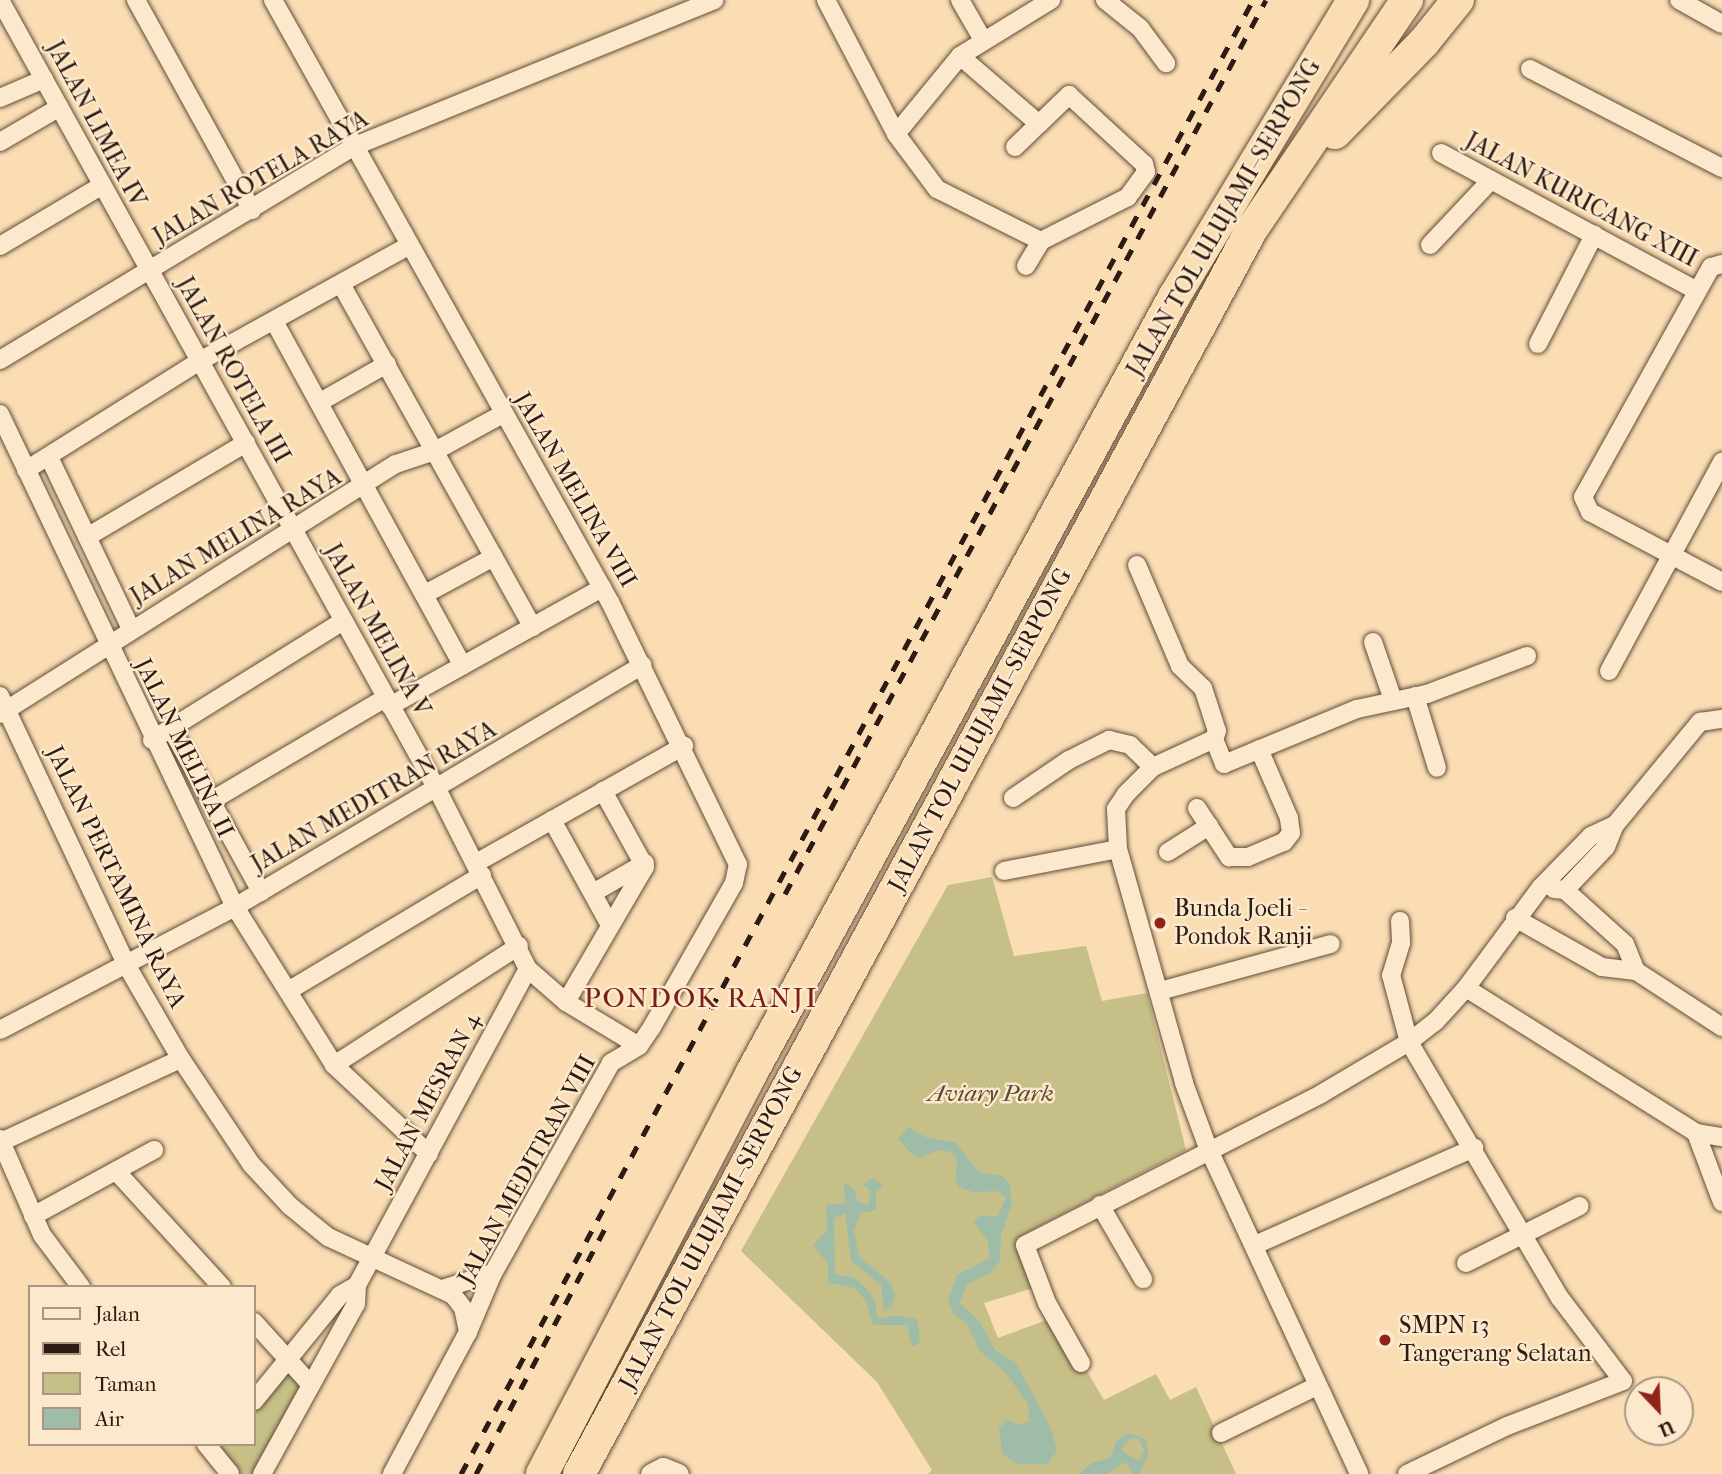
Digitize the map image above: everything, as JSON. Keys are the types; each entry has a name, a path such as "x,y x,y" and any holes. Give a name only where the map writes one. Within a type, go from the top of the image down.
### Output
{"highway":[{"name":"JALAN TOL ULUJAMI–SERPONG","path":"542,1474 751,1074 1174,297 1353,0"},
{"name":"JALAN TOL ULUJAMI–SERPONG","path":"579,1474 1252,229 1407,0"},
{"path":"1330,138 1422,0"},
{"path":"1252,229 1330,138 1424,42 1458,0"},
{"path":"1424,42 1481,0"}],"street":[{"name":"JALAN LIMEA IV","path":"0,0 149,271"},
{"path":"136,0 252,210"},
{"name":"JALAN MELINA VIII","path":"273,0 363,143 408,246 603,588 684,746 738,864"},
{"name":"JALAN ROTELA RAYA","path":"0,360 363,143 689,6 715,0"},
{"path":"826,0 896,134 950,199 1041,241"},
{"path":"960,0 983,40"},
{"path":"896,134 918,113 960,56 1051,0"},
{"path":"1105,0 1140,28 1166,62"},
{"path":"1679,0 1722,24"},
{"path":"960,56 1039,124"},
{"path":"1530,69 1721,166"},
{"path":"0,98 44,79"},
{"path":"1014,147 1069,95 1144,163 1146,172 1119,204 1041,241 1026,266"},
{"path":"0,142 60,107"},
{"name":"JALAN KURICANG XIII","path":"1441,153 1697,291"},
{"path":"1430,244 1491,180"},
{"path":"0,246 101,186"},
{"path":"1538,344 1594,235"},
{"path":"26,470 198,362 408,246"},
{"path":"1722,264 1711,267 1583,497 1590,512 1722,582"},
{"name":"JALAN ROTELA III","path":"149,271 295,530"},
{"path":"341,284 533,627"},
{"path":"274,321 463,666"},
{"path":"320,402 387,364"},
{"name":"JALAN MELINA II","path":"0,414 152,740 235,907 334,1065 429,1154"},
{"name":"JALAN MELINA RAYA","path":"2,707 108,646 131,629 366,487 396,464 435,451 503,414"},
{"path":"87,537 246,443"},
{"path":"49,457 131,629"},
{"path":"1609,671 1722,464"},
{"name":"JALAN MELINA V","path":"295,530 438,789 519,946 528,969"},
{"path":"425,594 494,557"},
{"path":"1137,565 1180,666 1203,688 1217,731 1214,739 1224,764 1357,709 1415,696 1527,656"},
{"path":"211,801 388,702 463,666 603,588"},
{"path":"152,740 343,621"},
{"path":"1373,642 1393,699"},
{"name":"JALAN MEDITRAN RAYA","path":"2,1023 127,966 235,907 643,665"},
{"path":"1415,696 1437,768"},
{"name":"JALAN PERTAMINA RAYA","path":"2,707 127,966 181,1059 251,1164 290,1206 328,1237 371,1259 442,1289 463,1308 468,1332"},
{"path":"1565,890 1606,847 1615,825 1700,722 1722,719"},
{"name":"JALAN MELINA II","path":"171,728 261,892"},
{"path":"1214,739 1153,768 1116,809 1118,849 1208,1148 1359,1474"},
{"path":"1013,798 1069,760 1109,740 1130,745 1153,768"},
{"path":"288,991 552,820 684,746"},
{"path":"1198,808 1229,857 1239,859 1284,842 1291,833 1289,818 1259,749"},
{"path":"566,1002 642,875 645,863 603,791"},
{"path":"552,820 610,925"},
{"path":"1081,1363 1046,1303 1026,1245 1208,1148 1331,1089 1409,1042 1466,988 1515,918 1541,887 1591,836 1615,825"},
{"path":"1168,852 1209,827"},
{"path":"211,860 237,846"},
{"path":"1004,871 1118,849"},
{"path":"593,893 645,863"},
{"name":"JALAN MEDITRAN VIII","path":"392,1474 468,1332 494,1273 611,1063 639,1046 734,883 738,864"},
{"path":"1541,887 1565,890 1625,944 1636,971"},
{"path":"1515,918 1602,967 1636,971 1722,1027"},
{"path":"1400,921 1401,943 1391,975 1409,1042 1474,1148 1560,1298 1623,1381 1507,1426 1407,1474"},
{"path":"1160,991 1331,944"},
{"path":"334,1065 519,946"},
{"path":"528,969 566,1002 639,1046"},
{"name":"JALAN MESRAN 4","path":"357,1285 528,969"},
{"path":"1466,988 1696,1133 1722,1137"},
{"path":"79,1285 50,1248 33,1216 1,1140 181,1059"},
{"path":"1696,1133 1722,1202"},
{"path":"1255,1245 1474,1148"},
{"path":"33,1216 154,1150"},
{"path":"116,1171 220,1285"},
{"path":"1100,1205 1143,1279"},
{"path":"1466,1263 1580,1206"},
{"path":"442,1289 494,1273"},
{"path":"256,1399 340,1295 357,1285"},
{"path":"262,1474 356,1304 357,1285"},
{"path":"256,1324 310,1384"},
{"path":"1221,1433 1317,1386"},
{"path":"212,1447 230,1474"},
{"path":"650,1474 663,1468 678,1474"}],"green space":[{"name":"Aviary Park","path":"992,877 1014,956 1086,946 1102,1001 1147,993 1186,1150 1022,1235 1040,1286 984,1303 998,1338 1055,1317 1104,1400 1156,1374 1170,1400 1196,1387 1236,1474 928,1474 932,1470 877,1382 741,1251 948,885"},
{"path":"289,1367 304,1385 258,1474 234,1474 217,1451 221,1446 256,1446 256,1406"}],"water":[{"path":"909,1127 925,1137 955,1142 979,1172 1002,1176 1009,1183 1012,1203 1001,1236 1000,1261 989,1274 967,1284 960,1303 980,1322 995,1350 1016,1363 1051,1428 1057,1451 1048,1464 1016,1464 1002,1453 999,1428 1007,1420 1020,1425 1029,1421 1028,1404 1006,1373 980,1351 967,1324 953,1313 948,1300 957,1275 990,1258 988,1241 973,1221 980,1216 998,1216 1006,1197 996,1191 973,1192 959,1187 955,1180 957,1159 951,1152 939,1150 921,1158 911,1153 898,1139"},
{"path":"872,1178 884,1186 876,1191 876,1210 861,1213 854,1231 859,1256 891,1283 895,1295 891,1307 884,1311 881,1285 851,1261 845,1213 834,1218 835,1274 853,1277 867,1289 875,1301 877,1319 894,1315 917,1319 920,1341 916,1346 912,1346 907,1325 873,1325 866,1301 855,1288 828,1283 828,1264 813,1245 827,1230 826,1205 845,1203 844,1183 854,1189 858,1202 868,1205 871,1191 863,1185"},
{"path":"1129,1433 1146,1439 1148,1455 1139,1474 1134,1474 1125,1462 1107,1474 1079,1474 1092,1463 1110,1458 1117,1440","holes":["1138,1438 1144,1450 1139,1461 1121,1450 1129,1439"]}],"railway":[{"path":"461,1474 1253,0"},
{"path":"785,894 1266,0"},
{"path":"476,1474 608,1223"}],"place":[{"name":"Bunda Joeli - Pondok Ranji","path":"1160,923"},
{"name":"SMPN 13 Tangerang Selatan","path":"1385,1340"}],"district":[{"name":"PONDOK RANJI","path":"701,998"}]}
